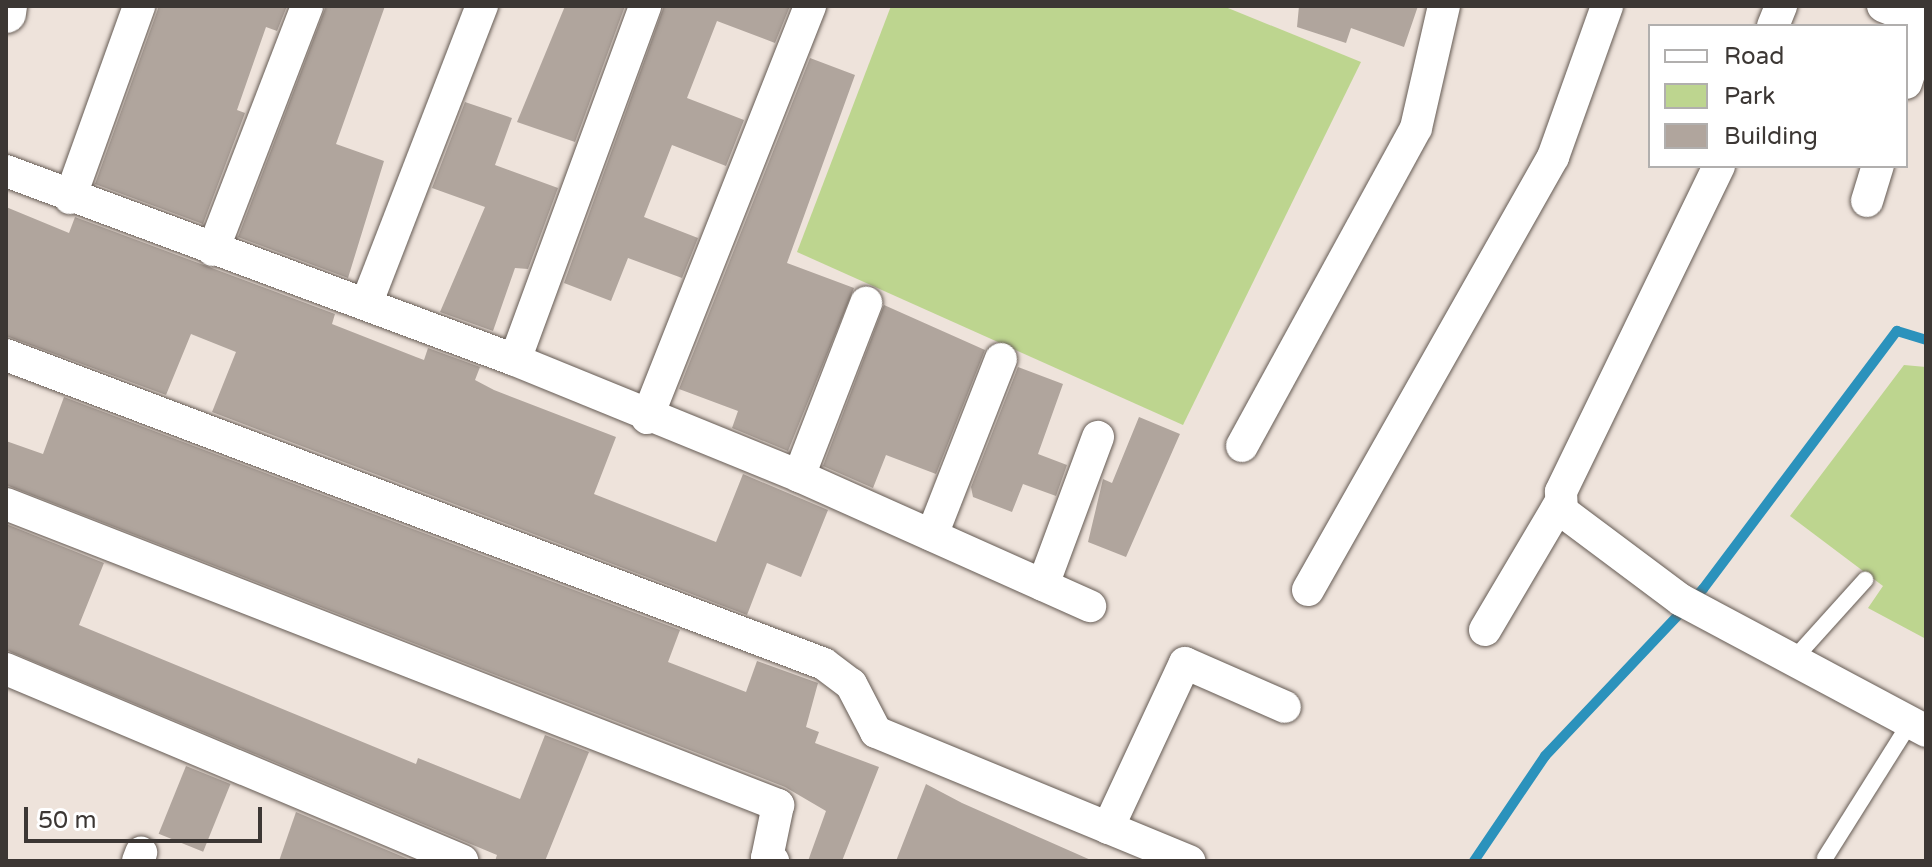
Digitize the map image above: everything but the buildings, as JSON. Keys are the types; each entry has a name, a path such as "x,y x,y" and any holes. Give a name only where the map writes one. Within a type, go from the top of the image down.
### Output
{"street":[{"path":"6,13 7,6"},
{"path":"70,198 139,6"},
{"path":"213,250 307,6"},
{"path":"367,302 482,6"},
{"path":"515,360 645,6"},
{"path":"647,418 810,6"},
{"path":"1242,446 1416,128 1444,6"},
{"path":"1308,590 1553,157 1607,6"},
{"path":"1883,6 1925,25 1908,77"},
{"path":"1485,630 1560,503 1718,168"},
{"path":"1867,201 1877,168"},
{"path":"6,171 70,198 367,302 515,360 647,418 799,476 1090,606"},
{"path":"799,476 866,303"},
{"path":"6,355 824,664 851,684 876,732 1189,861"},
{"path":"932,535 1001,359"},
{"path":"1043,585 1098,437"},
{"path":"1560,503 1571,521 1691,605 1918,727"},
{"path":"6,504 778,805 767,858 773,861"},
{"path":"1108,828 1185,663 1285,707"},
{"path":"6,669 462,861"}],"lane":[{"path":"1793,660 1865,580"},
{"path":"1825,858 1918,727"}],"green space":[{"path":"891,6 1223,6 1361,62 1183,425 797,252"},
{"path":"1904,365 1926,367 1926,639 1868,608 1883,586 1790,516"}],"waterway":[{"path":"1474,861 1545,756 1703,589 1897,331 1926,340"}]}
